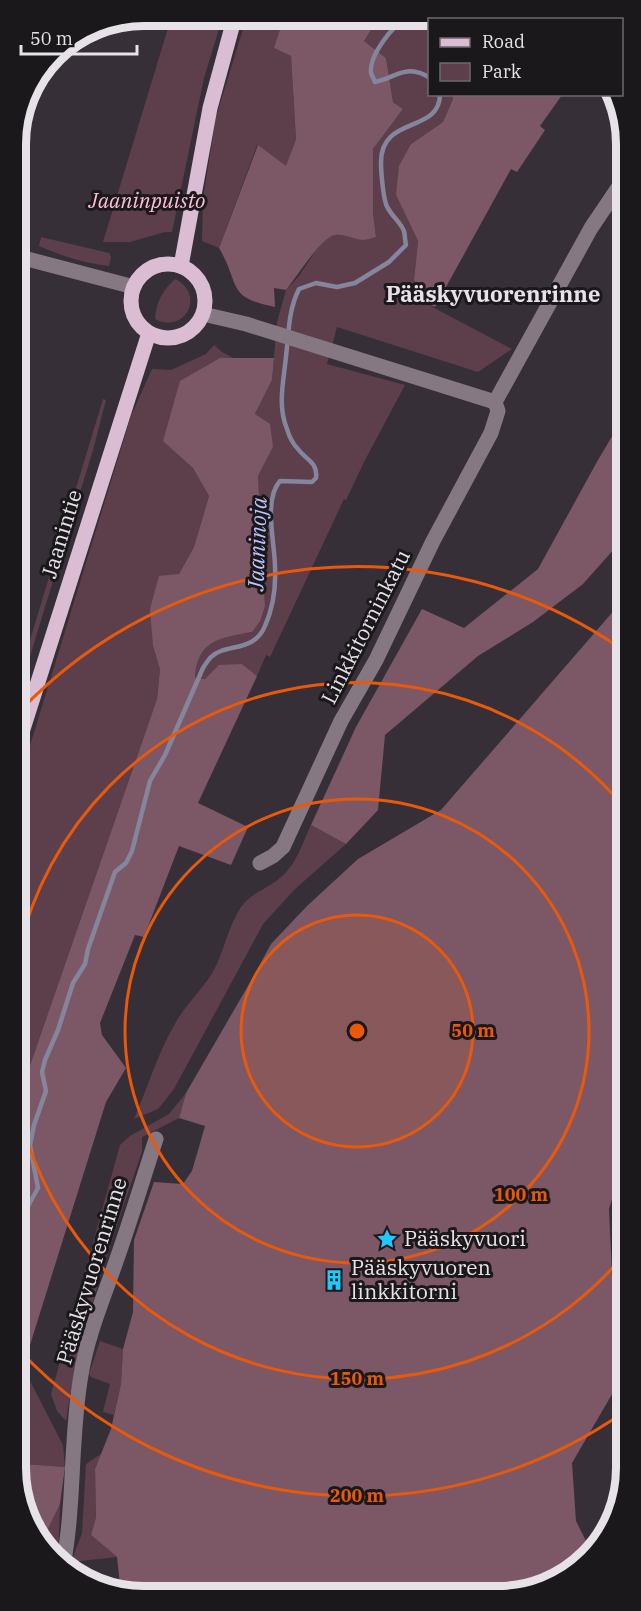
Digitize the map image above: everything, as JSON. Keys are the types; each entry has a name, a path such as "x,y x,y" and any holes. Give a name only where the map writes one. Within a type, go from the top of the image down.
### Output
{"main road":[{"path":"181,266 210,108 232,26"},
{"path":"172,264 181,266 190,271 202,286 204,295 202,314 192,329 176,337 164,338 149,333 140,326 132,311 131,294 134,287 141,275 157,266 172,264"},
{"name":"Jaanintie","path":"26,720 149,333"}],"street":[{"path":"202,314 246,324 495,402 591,228 616,191"},
{"path":"26,259 134,287"},
{"name":"Linkkitorninkatu","path":"260,863 283,847 341,721 376,660 433,541 491,433 498,411 495,402"},
{"name":"Pääskyvuorenrinne","path":"64,1554 81,1372 97,1313 156,1139"}],"green space":[{"name":"Jaaninpuisto","path":"169,26 220,26 204,78 172,232 130,242 103,242"},
{"path":"244,26 299,26 274,48 291,56 296,139 286,167 257,145 219,248 202,241 203,199 216,117"},
{"path":"373,26 428,26 428,96 452,96 453,99 443,122 411,144 396,195 418,241 414,280 423,302 512,349 478,372 337,327 327,364 405,385 346,500 344,499 270,657 266,655 257,676 242,664 205,679 195,678 200,656 205,648 220,639 252,632 265,606 258,476 273,447 255,414 272,380 277,322 286,290 299,276 320,244 330,235 346,234 362,240 376,237 373,213 373,149 403,109 393,102 386,58 364,41"},
{"path":"41,237 109,253 111,257 109,266 73,259 39,246"},
{"path":"175,279 184,286 189,294 188,311 175,322 155,319 161,297"},
{"path":"214,345 233,358 220,358 163,440 193,468 209,496 194,547 179,574 153,646 160,669 157,699 26,1077 26,759 131,416 152,369 171,370 206,354"},
{"path":"103,399 106,400 93,450 26,670 26,653"},
{"path":"311,825 346,844 295,889 263,924 174,1089 158,1109 134,1119 158,1057 170,1033 180,1015 212,974 241,907 286,872 299,853"},
{"path":"186,1093 179,1118 142,1137 142,1151 88,1318 66,1421 57,1411 51,1394 120,1145 130,1136 169,1114"},
{"path":"100,1341 123,1349 121,1384 114,1415 103,1412 110,1384 91,1377 89,1374"},
{"path":"26,1344 30,1345 26,1357"},
{"path":"26,1380 30,1381 63,1445 65,1467 26,1464"},
{"path":"101,1454 95,1469 96,1517 91,1535 117,1557 73,1562 82,1533 86,1464"},
{"path":"60,1504 58,1548 45,1533"}],"shaded area":[{"path":"373,26 364,41 386,58 393,102 403,109 373,149 373,213 376,237 362,240 339,235 330,237 316,250 286,290 274,288 275,307 248,299 241,294 219,248 258,145 286,166 296,139 291,56 274,48 281,27"},
{"path":"452,96 561,96 540,126 545,130 517,172 511,169 435,307 423,302 414,280 418,241 396,195 399,166 411,144 443,122"},
{"path":"220,358 274,358 272,380 255,414 270,424 273,447 258,476 265,606 260,621 252,632 220,639 205,648 197,665 195,678 205,679 219,665 242,664 257,676 198,803 248,827 231,865 179,846 144,937 135,935 100,1023 102,1035 126,1068 106,1102 30,1345 26,1344 26,1077 157,699 160,669 153,646 150,609 159,576 179,574 194,547 209,496 193,468 163,441 180,381"},
{"path":"616,432 616,547 583,584 533,622 478,656 385,735 378,810 346,844 311,825 356,727 422,609 464,628 538,569"},
{"path":"616,608 615,1188 609,1209 612,1276 615,1277 615,1389 572,1463 576,1521 587,1544 563,1566 543,1577 497,1586 144,1586 120,1583 117,1557 91,1535 96,1517 95,1469 111,1429 121,1384 123,1349 133,1312 134,1240 154,1182 183,1184 192,1171 205,1126 179,1118 186,1093 271,944 307,906 358,859 441,810"},
{"path":"26,1464 65,1467 60,1504 46,1534 34,1513 27,1483"}],"waterway":[{"name":"Jaaninoja","path":"397,26 383,41 374,58 371,73 375,82 408,71 428,77"},
{"name":"Jaaninoja","path":"26,1210 38,1188 30,1145 34,1125 46,1091 42,1072 45,1060 58,1030 73,983 85,964 115,872 126,863 132,851 150,781 165,755 208,661 217,653 254,640 260,635 268,619 275,582 271,522 275,489 280,481 312,482 316,478 315,468 291,440 282,411 289,330 295,297 299,289 316,283 337,287 355,283 389,262 406,245 404,231 387,208 385,200 381,166 384,147 390,137 400,130 431,115 437,106 440,96"}],"place":[{"name":"Pääskyvuori","path":"387,1239"},
{"name":"Pääskyvuoren linkkitorni","path":"334,1280"}],"district":[{"name":"Pääskyvuorenrinne","path":"493,294"}]}
